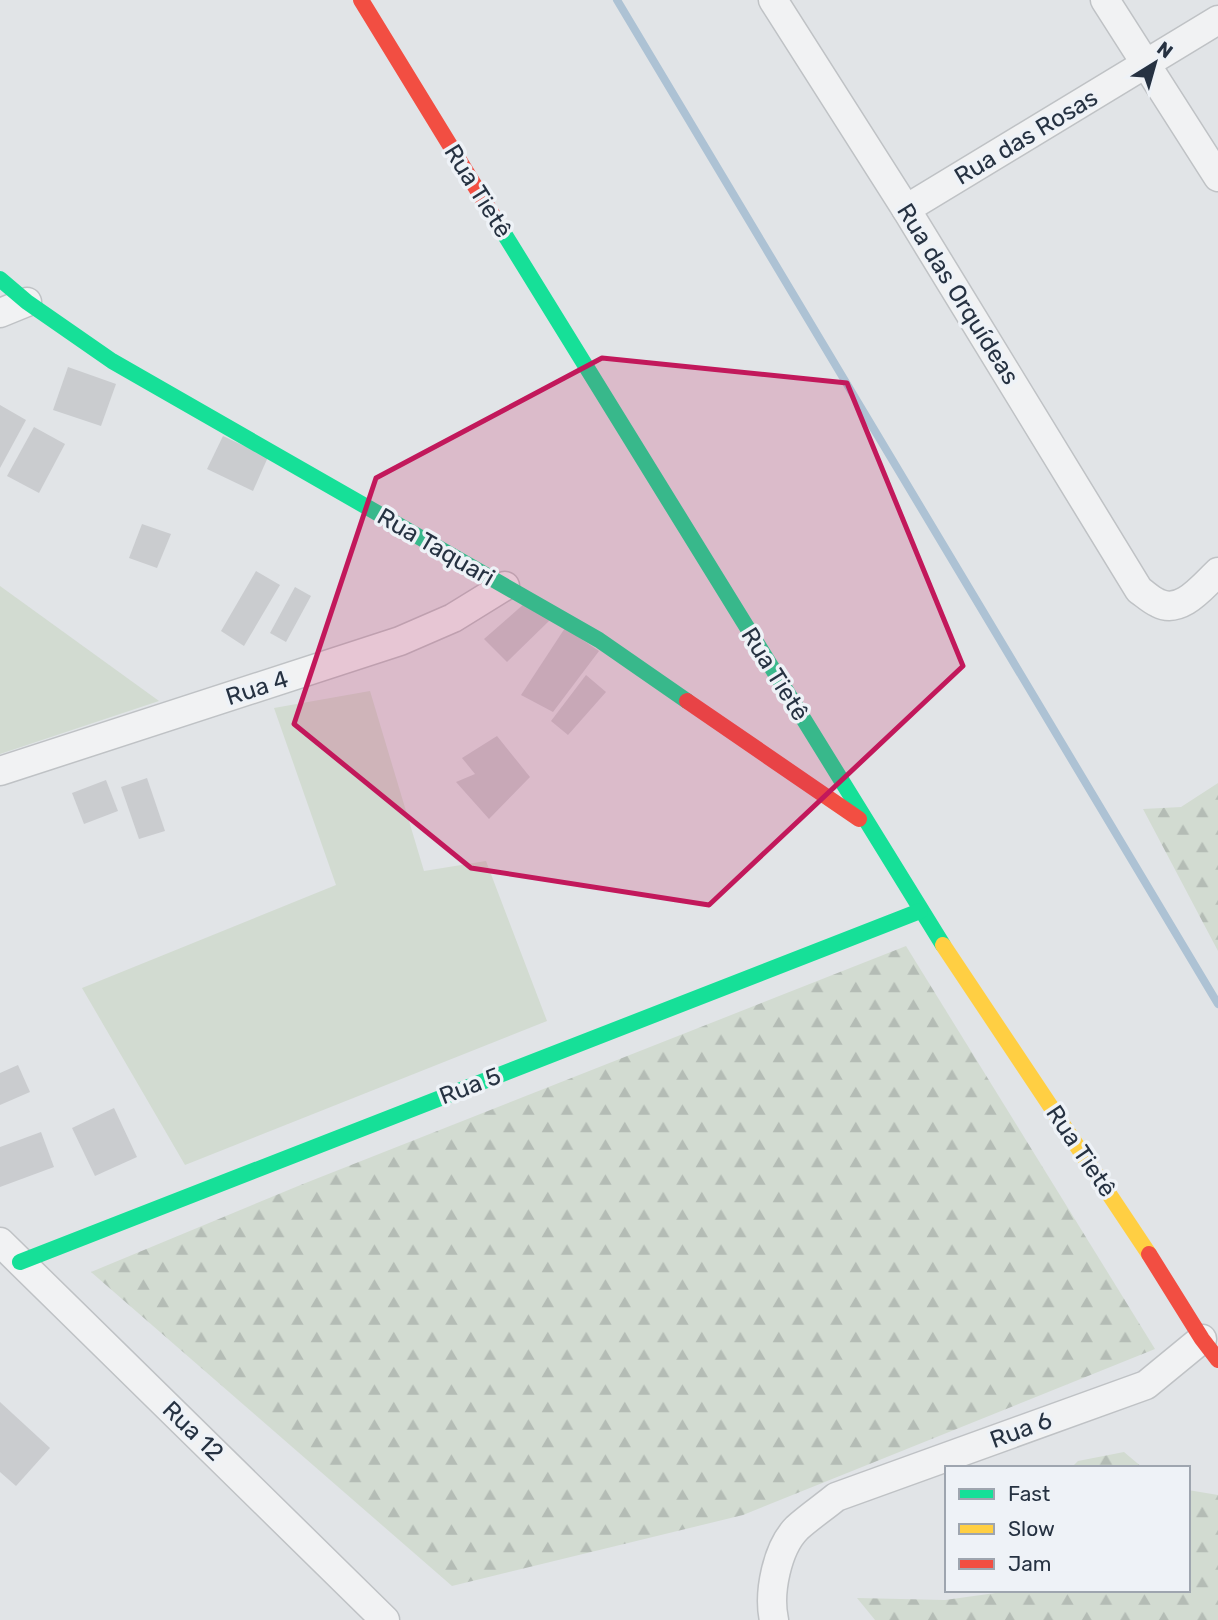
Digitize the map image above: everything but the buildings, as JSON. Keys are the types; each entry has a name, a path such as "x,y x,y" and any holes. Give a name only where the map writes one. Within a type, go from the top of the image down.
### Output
{"street":[{"name":"Rua Tietê","path":"361,0 920,911 1210,1350"},
{"name":"Rua das Orquídeas","path":"773,0 906,209 1139,590 1160,605 1177,606 1193,596 1218,572"},
{"path":"1105,0 1218,177"},
{"name":"Rua das Rosas","path":"906,209 1218,20"},
{"name":"Rua Taquari","path":"0,279 27,302 112,361 599,640 867,824"},
{"path":"0,313 27,302"},
{"name":"Rua 4","path":"0,771 400,641 453,618 505,586"},
{"name":"Rua 5","path":"20,1262 920,911"},
{"name":"Rua 12","path":"0,1242 385,1620"},
{"name":"Rua 6","path":"774,1620 771,1608 776,1566 796,1530 836,1497 1146,1385 1210,1350"}],"highlighted area":[{"path":"602,358 847,383 963,666 709,905 471,868 294,724 376,478"}],"green space":[{"path":"0,586 159,701 0,754"},
{"path":"370,691 424,871 486,861 547,1021 185,1165 82,988 336,885 274,708"},
{"path":"1218,783 1218,951 1143,809 1181,807"},
{"path":"906,946 1155,1349 743,1515 452,1586 91,1272 303,1184"},
{"path":"1124,1452 1141,1466 1073,1466 1078,1461"},
{"path":"1190,1490 1218,1495 1218,1620 875,1620 857,1598 945,1600 1003,1592 1190,1592"}],"waterway":[{"path":"617,0 1218,1004"}],"traffic: fast":[{"path":"500,227 943,945"},
{"path":"0,279 27,302 112,361 599,640 687,701"},
{"path":"20,1262 920,911"}],"traffic: slow":[{"path":"943,945 1149,1254"}],"traffic: jam":[{"path":"361,0 500,227"},
{"path":"687,701 859,819"},
{"path":"1149,1254 1218,1360"}]}
